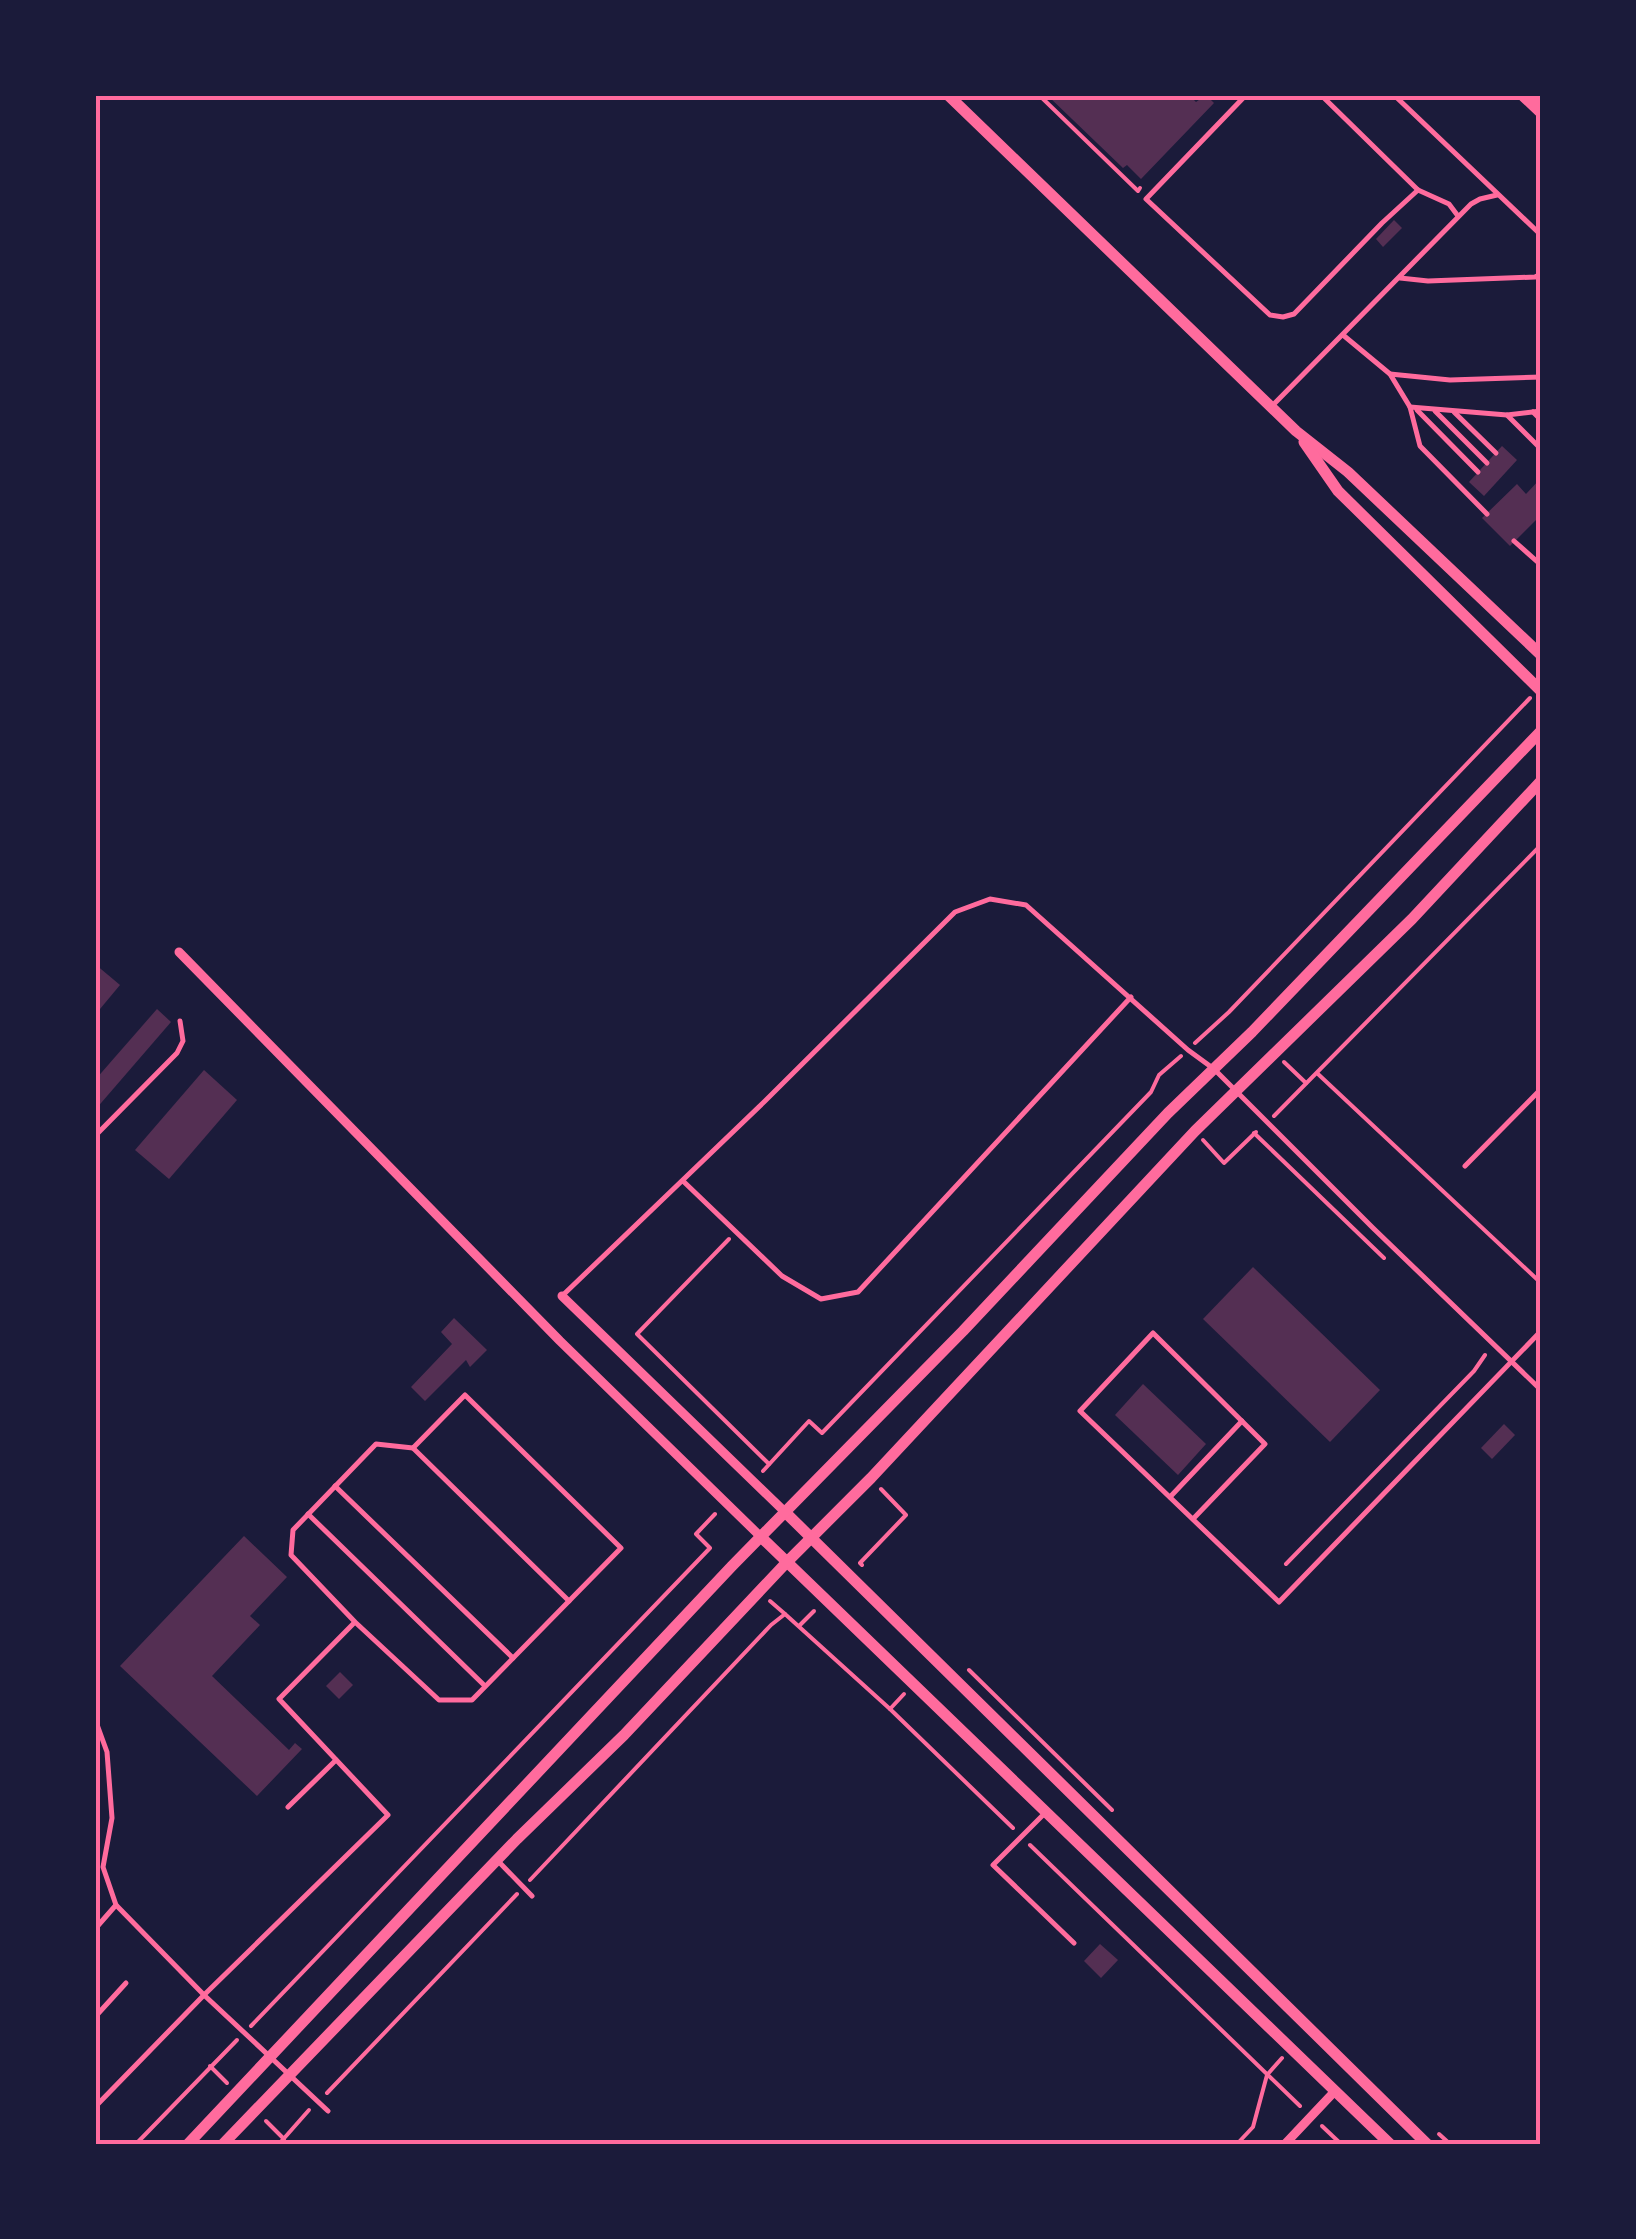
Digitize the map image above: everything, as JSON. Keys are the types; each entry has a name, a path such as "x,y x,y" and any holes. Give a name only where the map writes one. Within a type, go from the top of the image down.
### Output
{"highway":[{"path":"1525,95 1541,110"}],"street":[{"path":"948,95 1296,431 1348,472 1541,656"},
{"path":"1296,431 1338,491 1540,690"},
{"path":"188,2144 761,1537 1541,731"},
{"path":"224,2144 871,1478 1195,1132 1412,919 1541,781"},
{"path":"179,952 725,1504 1390,2144"},
{"path":"562,1296 1427,2144"},
{"path":"1267,2026 1286,2007"},
{"path":"1285,2144 1335,2090"}],"lane":[{"path":"1246,95 1146,199 1270,315 1294,314 1418,190"},
{"path":"1322,95 1418,190 1448,204 1458,216"},
{"path":"1394,95 1541,235"},
{"path":"1272,406 1458,216 1480,199 1497,195"},
{"path":"1398,278 1541,274"},
{"path":"1342,335 1390,374 1412,407 1478,472"},
{"path":"1390,374 1450,380 1541,376"},
{"path":"1412,407 1506,415 1537,412 1541,420"},
{"path":"1412,407 1420,446 1487,514"},
{"path":"1433,409 1487,463"},
{"path":"1452,410 1496,453"},
{"path":"1506,415 1541,449"},
{"path":"1514,541 1541,565"},
{"path":"562,1296 955,912 990,899 1026,905 1188,1050 1214,1068 1541,1390"},
{"path":"682,1180 782,1276 821,1299 858,1292 1131,997"},
{"path":"95,1136 177,1053 183,1041 180,1021"},
{"path":"1465,1166 1541,1089"},
{"path":"1193,1518 1265,1444 1152,1333 1080,1411 1280,1602 1541,1331"},
{"path":"413,1448 465,1394 621,1548 472,1700 439,1700 356,1622 291,1555 293,1530 376,1444 413,1448 569,1601"},
{"path":"1170,1497 1242,1420"},
{"path":"335,1486 513,1658"},
{"path":"308,1514 485,1686"},
{"path":"95,2107 388,1815 279,1699 356,1622"},
{"path":"95,1719 107,1752 112,1818 103,1867 116,1905 204,1996 328,2111"},
{"path":"288,1806 336,1760"},
{"path":"1045,1813 992,1865 1074,1943"},
{"path":"496,1860 532,1896"},
{"path":"95,1928 116,1905"},
{"path":"95,2017 126,1984"}],"path":[{"path":"1039,95 1138,190"},
{"path":"754,1481 809,1421 822,1433 1151,1092 1159,1075 1229,1012 1540,690"},
{"path":"1195,1132 1224,1163 1318,1074 1541,845"},
{"path":"1318,1074 1541,1283"},
{"path":"1151,1092 1168,1113"},
{"path":"1254,1134 1390,1264"},
{"path":"736,1232 637,1334 769,1464"},
{"path":"1286,1564 1485,1355"},
{"path":"865,1569 860,1563 906,1515 871,1478"},
{"path":"136,2144 710,1548 696,1534 725,1504"},
{"path":"279,2144 785,1614 890,1709 1341,2144"},
{"path":"960,1661 1111,1809"},
{"path":"890,1709 912,1685"},
{"path":"1237,2144 1254,2127 1267,2075"},
{"path":"1437,2132 1450,2144"}],"building":[{"path":"1047,95 1189,95 1196,102 1206,95 1214,103 1141,179 1127,165 1123,168"},
{"path":"1394,220 1402,228 1383,247 1376,239"},
{"path":"1502,446 1517,460 1484,496 1469,482"},
{"path":"1541,478 1541,515 1510,546 1482,518 1517,484 1526,494"},
{"path":"95,964 120,985 95,1015"},
{"path":"157,1009 171,1022 95,1110 95,1080"},
{"path":"204,1070 237,1100 169,1179 135,1150"},
{"path":"1253,1267 1380,1390 1330,1442 1203,1319"},
{"path":"454,1318 487,1350 470,1367 466,1360 425,1401 411,1387 452,1344 441,1332"},
{"path":"1143,1384 1206,1444 1178,1475 1115,1415"},
{"path":"1504,1424 1515,1435 1492,1459 1481,1448"},
{"path":"244,1536 287,1577 250,1616 260,1625 212,1676 289,1750 295,1743 302,1749 257,1796 120,1666"},
{"path":"340,1672 353,1685 339,1699 326,1686"},
{"path":"1100,1944 1118,1960 1101,1978 1084,1961"}]}
